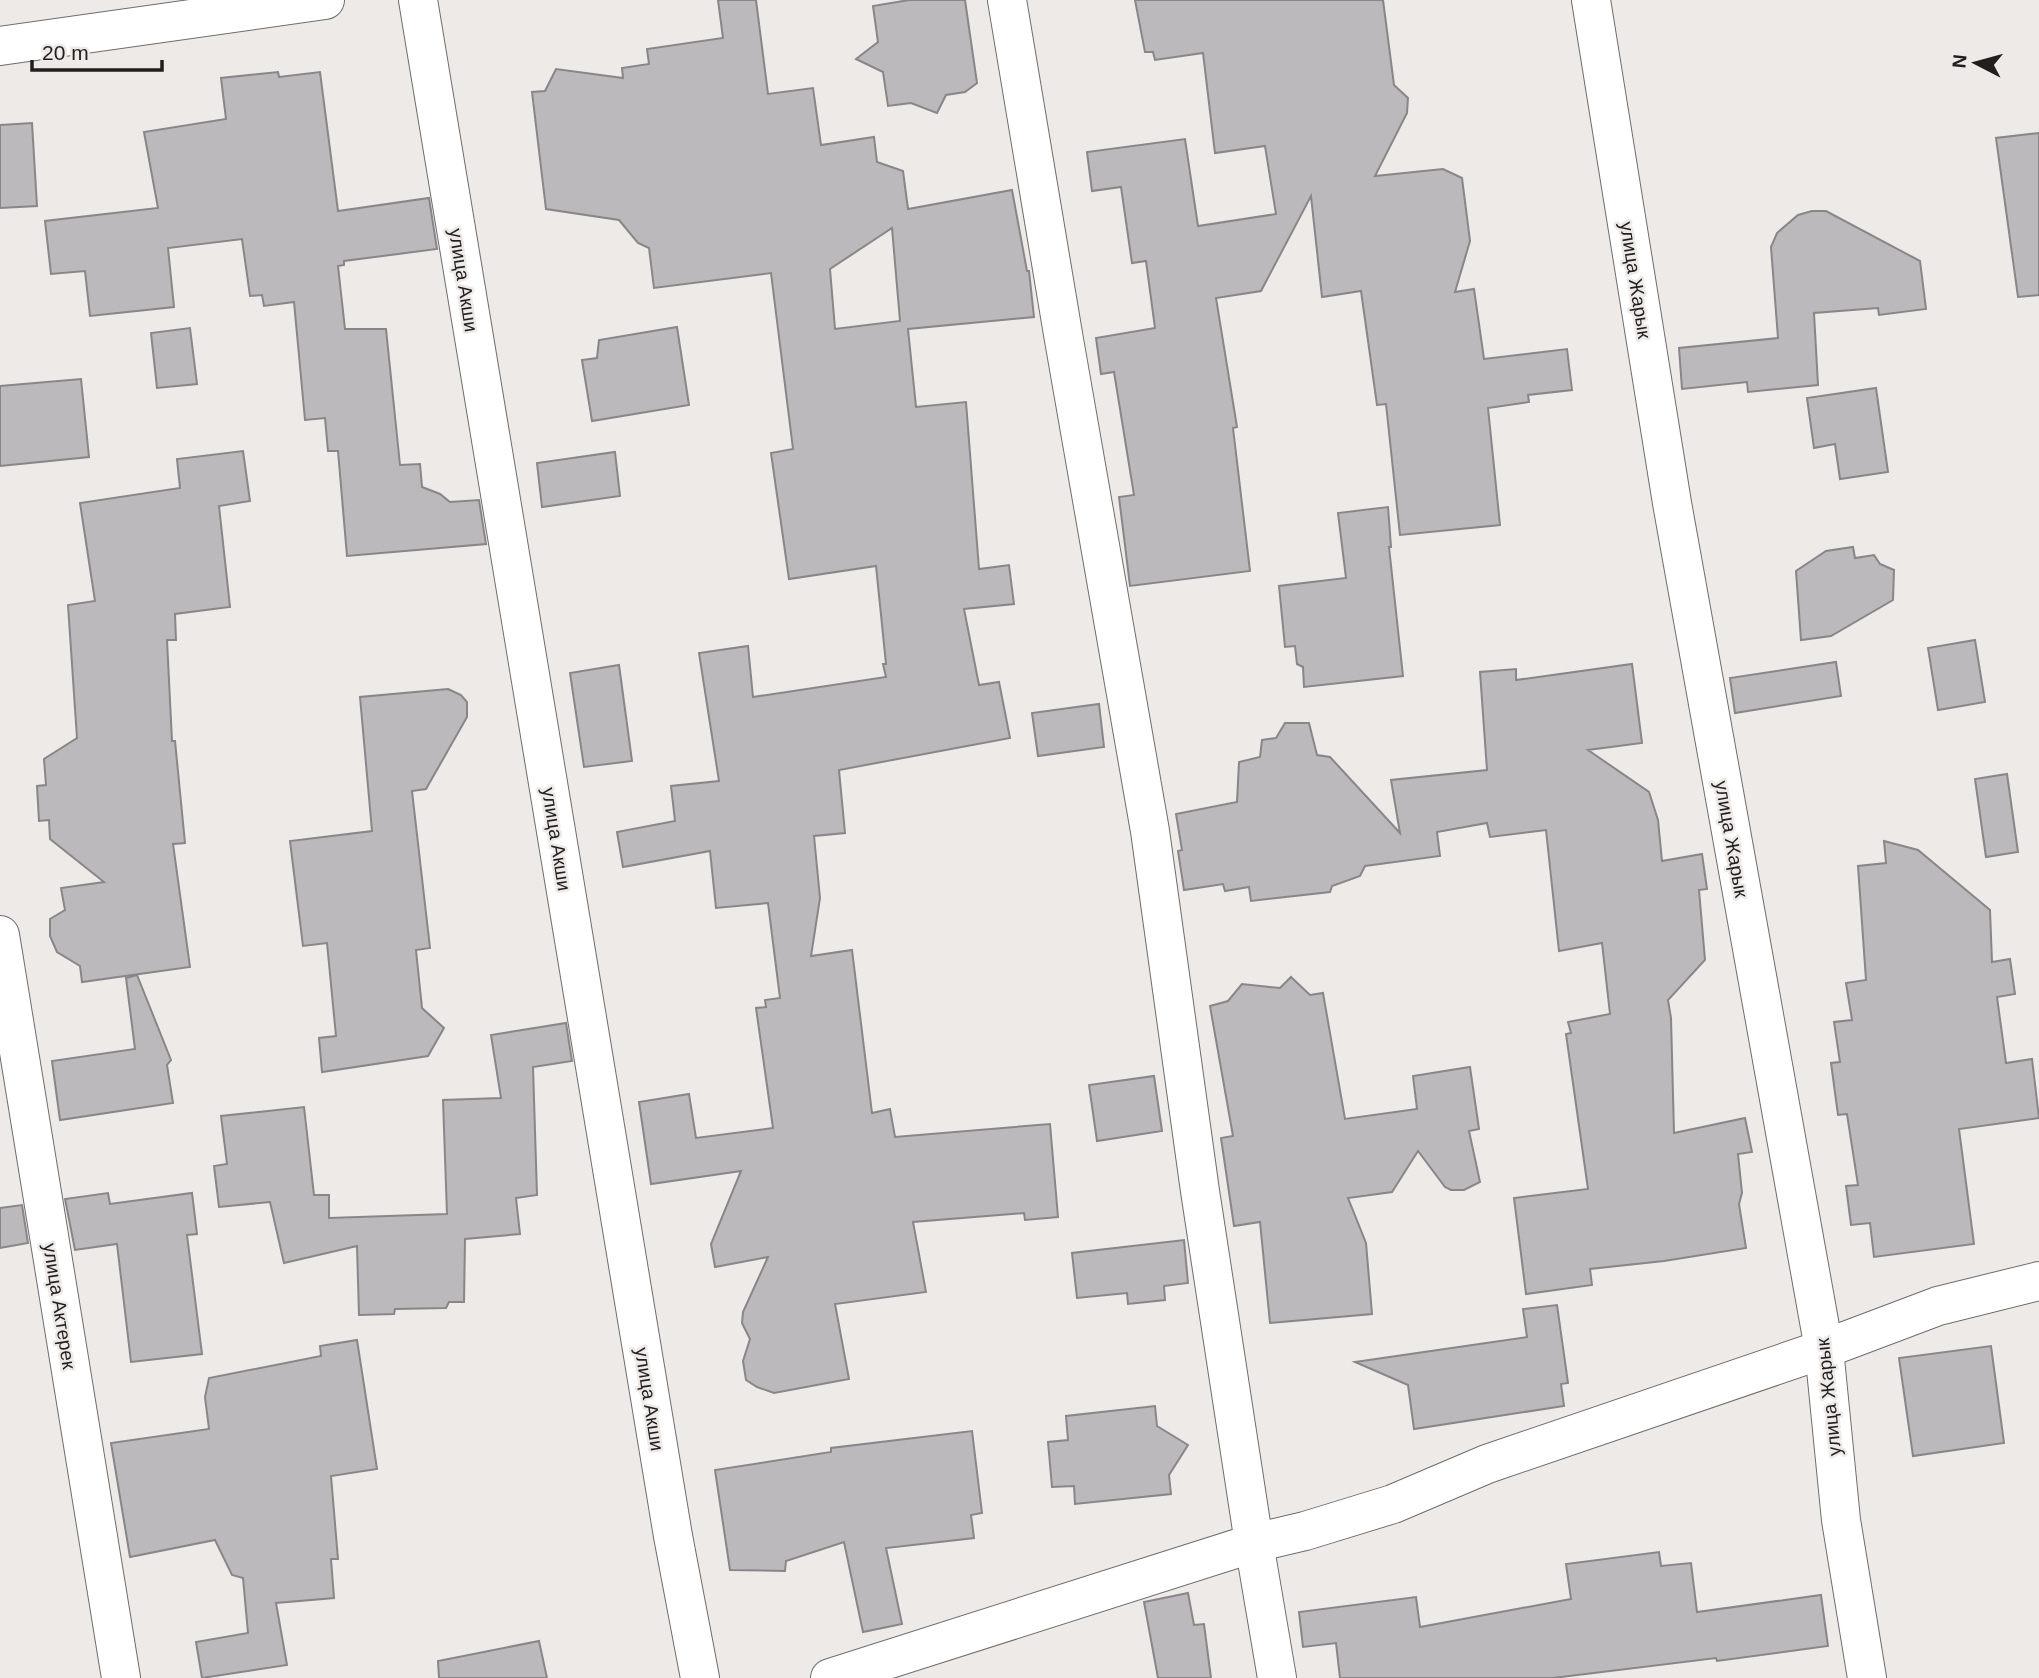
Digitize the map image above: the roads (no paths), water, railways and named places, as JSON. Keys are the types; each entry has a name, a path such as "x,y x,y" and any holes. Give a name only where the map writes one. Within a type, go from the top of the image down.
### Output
{"street":[{"path":"0,46 325,0"},
{"name":"улица Акши","path":"418,0 673,1536 700,1678"},
{"path":"1007,0 1150,831 1200,1191 1277,1678"},
{"name":"улица Жарык","path":"1591,0 1672,503 1824,1349 1840,1520 1867,1678"},
{"name":"улица Актерек","path":"0,935 121,1678"},
{"path":"830,1678 1254,1543 1305,1531 1393,1504 1500,1460 1824,1349 1938,1306 2039,1281"}]}
